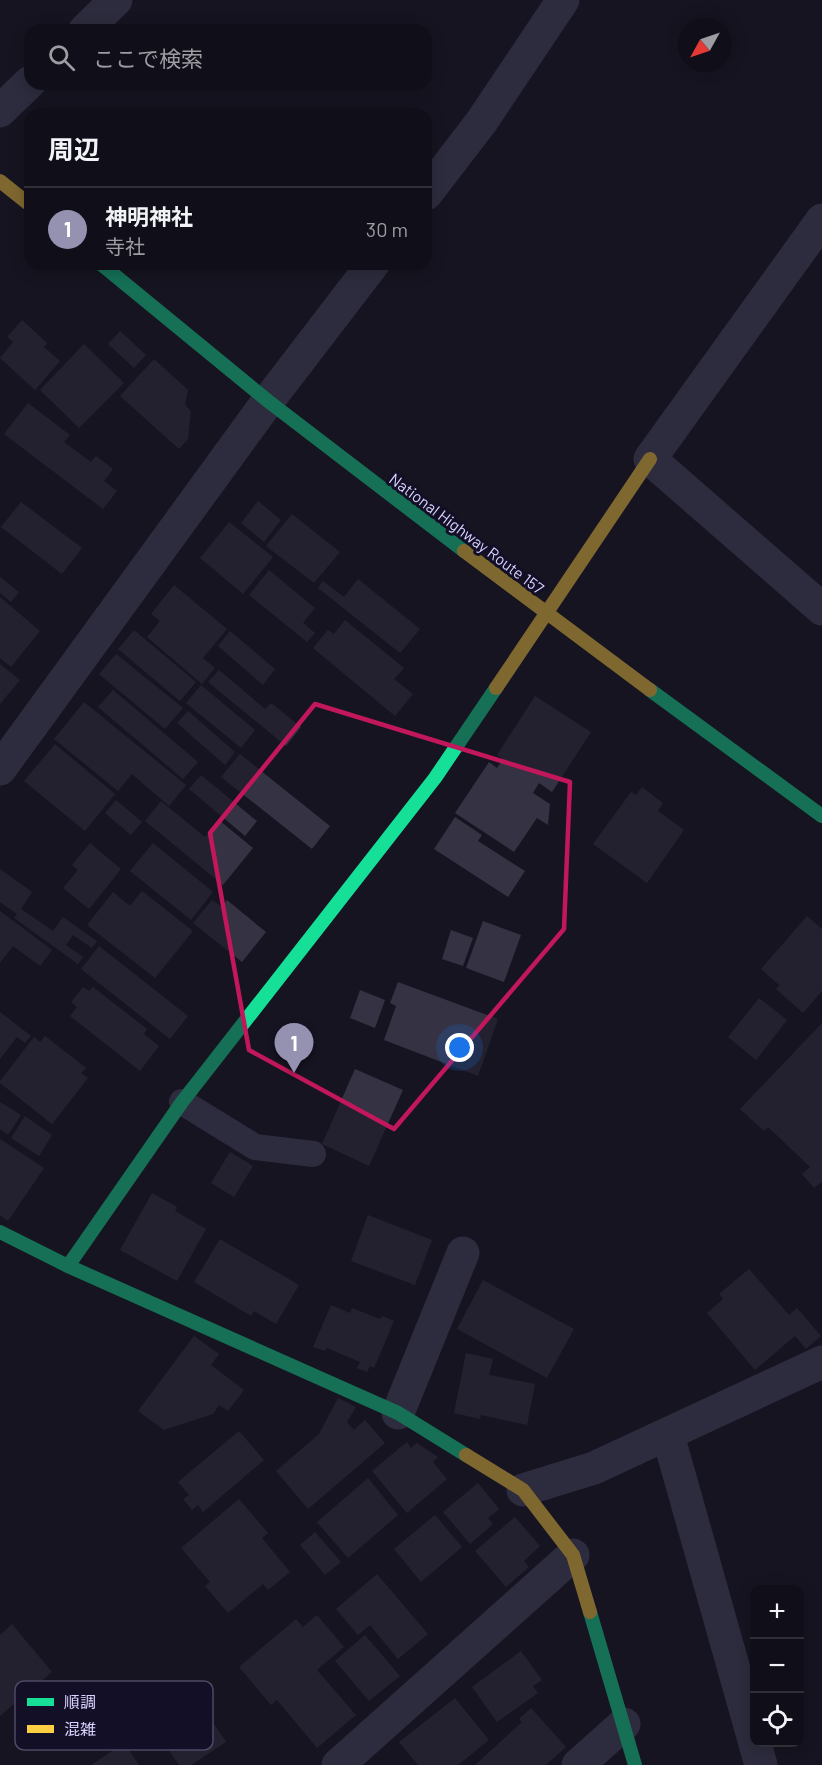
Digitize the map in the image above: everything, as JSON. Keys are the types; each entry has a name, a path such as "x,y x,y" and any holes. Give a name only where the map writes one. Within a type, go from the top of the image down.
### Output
{"main road":[{"path":"0,181 24,201"},
{"name":"National Highway Route 157","path":"108,270 268,401 545,613 822,816"},
{"path":"68,1266 182,1102 435,778 650,459"},
{"path":"0,1232 68,1266 398,1413 523,1490 573,1555 635,1765"}],"street":[{"path":"91,24 116,0"},
{"path":"432,186 482,121 563,0"},
{"path":"0,111 24,88"},
{"path":"822,220 650,459 822,609"},
{"path":"0,769 268,401 368,270"},
{"path":"398,1413 463,1254"},
{"path":"523,1490 594,1468 822,1362"},
{"path":"668,1435 761,1765"},
{"path":"338,1765 573,1555"},
{"path":"578,1765 624,1724"}],"lane":[{"path":"182,1102 255,1147 313,1154"}],"highlighted area":[{"path":"315,704 570,782 564,929 394,1129 249,1050 210,833"}],"building":[{"path":"22,320 47,343 44,347 60,361 35,390 0,358 13,342 7,337"},
{"path":"120,331 146,355 134,368 108,344"},
{"path":"84,344 124,383 79,428 40,390"},
{"path":"154,359 188,390 185,405 191,411 188,439 179,449 120,396"},
{"path":"28,403 70,435 64,442 91,462 96,456 113,469 104,481 117,491 103,509 4,434"},
{"path":"258,501 281,520 264,542 241,523"},
{"path":"21,502 82,548 62,574 1,527"},
{"path":"292,514 340,552 314,583 266,546"},
{"path":"229,522 273,557 243,594 200,558"},
{"path":"269,570 315,608 303,623 315,633 307,642 249,595"},
{"path":"0,577 19,592 11,602 0,593"},
{"path":"358,579 420,629 400,653 318,588 323,581 344,597"},
{"path":"174,585 227,629 203,658 215,668 202,684 147,637 160,621 151,614"},
{"path":"0,597 40,631 11,667 0,658"},
{"path":"345,620 404,668 394,679 413,694 395,716 313,648 328,630 334,634"},
{"path":"134,630 196,682 180,701 118,649"},
{"path":"230,631 275,669 263,685 218,646"},
{"path":"116,654 183,708 165,729 99,674"},
{"path":"0,664 20,680 0,704"},
{"path":"219,670 265,709 271,703 301,727 286,746 208,682"},
{"path":"201,685 255,730 241,748 186,703"},
{"path":"113,690 198,762 183,779 98,707"},
{"path":"535,696 591,732 552,792 539,783 533,793 550,804 548,825 537,818 514,852 455,813 489,762 497,768 503,759 497,755"},
{"path":"84,702 186,785 169,806 132,774 118,791 54,739"},
{"path":"188,711 235,752 225,765 177,723"},
{"path":"55,744 115,794 85,831 24,781"},
{"path":"240,754 330,826 312,849 221,777"},
{"path":"201,775 257,821 245,836 189,789"},
{"path":"642,787 663,803 658,811 684,830 647,883 593,844 631,792 636,795"},
{"path":"116,800 142,822 131,835 105,813"},
{"path":"161,801 205,837 219,820 253,848 223,885 145,821"},
{"path":"455,817 482,835 478,841 525,871 508,897 434,849"},
{"path":"90,843 121,869 89,909 63,888 78,870 72,865"},
{"path":"153,843 213,892 191,920 130,871"},
{"path":"0,869 32,892 21,909 53,931 63,917 97,941 92,948 73,935 66,945 83,957 78,964 14,918 17,914 0,902"},
{"path":"142,891 193,931 155,978 87,925 113,892 130,906"},
{"path":"212,900 222,907 227,900 266,932 242,962 193,923"},
{"path":"0,911 52,950 40,966 13,946 0,963"},
{"path":"807,916 822,929 822,991 803,1013 776,989 779,985 761,969"},
{"path":"483,921 521,935 504,982 466,968"},
{"path":"451,930 473,938 463,966 442,959"},
{"path":"99,946 188,1016 170,1039 81,969"},
{"path":"398,982 498,1019 478,1076 384,1040 396,1006 390,1003"},
{"path":"83,987 89,991 93,987 147,1029 144,1034 159,1046 140,1071 70,1016 77,1007 71,1002"},
{"path":"360,990 385,1000 375,1028 350,1018"},
{"path":"759,998 787,1020 756,1060 728,1037"},
{"path":"0,1012 31,1036 25,1043 17,1037 0,1059"},
{"path":"822,1023 822,1182 814,1188 802,1174 810,1167 768,1127 764,1131 740,1109"},
{"path":"45,1036 86,1068 81,1073 88,1078 52,1124 0,1083 34,1037 40,1042"},
{"path":"355,1069 403,1090 369,1166 322,1144"},
{"path":"0,1102 21,1115 8,1135 0,1129"},
{"path":"25,1116 52,1135 39,1156 11,1138"},
{"path":"0,1139 44,1168 8,1221 0,1215"},
{"path":"230,1152 253,1166 234,1197 211,1183"},
{"path":"152,1193 177,1207 175,1211 206,1229 177,1281 120,1250"},
{"path":"368,1215 432,1240 415,1285 351,1261"},
{"path":"220,1239 299,1285 276,1324 254,1311 251,1316 194,1282"},
{"path":"749,1269 789,1315 797,1308 821,1336 806,1349 795,1336 755,1370 707,1313 723,1299 719,1294"},
{"path":"483,1280 574,1329 547,1378 457,1329"},
{"path":"331,1305 350,1313 352,1308 380,1319 382,1316 394,1321 374,1368 370,1366 367,1372 357,1368 360,1362 327,1348 325,1351 313,1347"},
{"path":"194,1336 219,1354 211,1365 244,1390 228,1411 219,1405 213,1414 164,1430 138,1411"},
{"path":"466,1353 493,1359 489,1375 535,1384 527,1425 481,1415 480,1419 454,1413"},
{"path":"338,1398 356,1407 347,1422 354,1430 365,1420 385,1443 308,1509 276,1471 319,1434"},
{"path":"239,1431 264,1460 203,1512 198,1505 192,1510 183,1499 189,1495 178,1482"},
{"path":"407,1442 411,1448 417,1443 438,1457 433,1462 447,1479 407,1513 372,1471"},
{"path":"368,1478 398,1515 348,1558 317,1522"},
{"path":"478,1483 499,1509 488,1518 493,1524 470,1544 443,1512"},
{"path":"239,1499 268,1533 262,1538 290,1572 268,1590 263,1584 228,1613 205,1586 210,1582 181,1548"},
{"path":"435,1515 462,1547 421,1582 394,1549"},
{"path":"515,1517 540,1546 524,1561 529,1567 506,1587 475,1551"},
{"path":"315,1532 341,1562 325,1575 300,1545"},
{"path":"377,1574 428,1634 398,1659 370,1625 358,1635 336,1609"},
{"path":"317,1615 344,1647 317,1670 356,1715 317,1748 277,1700 271,1705 239,1667 296,1619 303,1627"},
{"path":"12,1624 52,1672 41,1681 15,1681 15,1703 0,1716 0,1635"},
{"path":"365,1635 400,1676 369,1701 335,1661"},
{"path":"521,1651 542,1680 533,1686 538,1693 497,1722 472,1687"},
{"path":"455,1698 489,1740 458,1765 418,1765 399,1742"},
{"path":"531,1708 566,1747 546,1765 475,1765 522,1722 519,1719"},
{"path":"213,1722 226,1742 191,1765 179,1765 168,1750 213,1750"},
{"path":"114,1750 129,1750 139,1765 91,1765"}],"traffic: fast":[{"path":"108,270 268,401 464,551"},
{"path":"0,1232 68,1266 182,1102 435,778 496,688"},
{"path":"650,690 822,816"},
{"path":"68,1266 398,1413 466,1455"},
{"path":"590,1612 635,1765"}],"traffic: slow":[{"path":"0,181 24,200"},
{"path":"496,688 650,459"},
{"path":"464,551 650,690"},
{"path":"466,1455 523,1490 573,1555 590,1612"}],"place":[{"name":"神明神社","path":"294,1073"}]}
